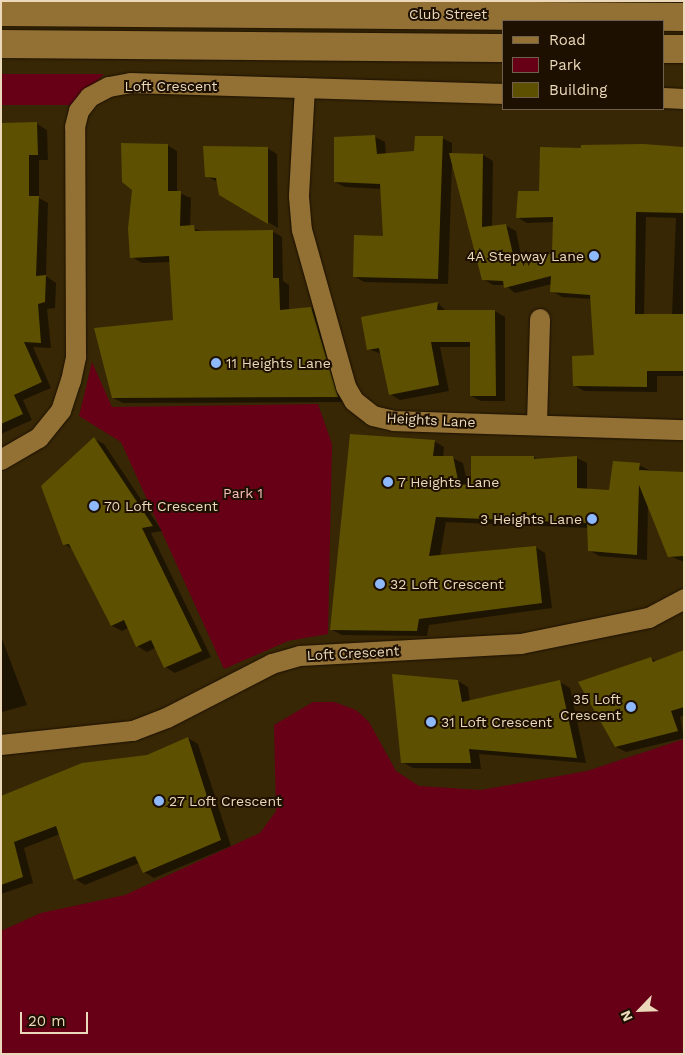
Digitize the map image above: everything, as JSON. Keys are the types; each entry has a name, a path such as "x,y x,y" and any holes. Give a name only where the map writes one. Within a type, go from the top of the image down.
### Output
{"main road":[{"name":"Club Street","path":"1,12 684,17"},
{"path":"1,44 502,48"},
{"path":"665,49 684,49"}],"street":[{"name":"Loft Crescent","path":"1,460 39,438 61,411 71,381 76,357 75,127 79,111 90,97 109,87 131,83 502,94"},
{"name":"Heights Lane","path":"305,88 298,197 302,230 346,387 354,401 373,416 394,421 537,423 684,430"},
{"path":"665,98 684,99"},
{"path":"537,423 540,319"},
{"name":"Loft Crescent","path":"1,745 132,731 167,718 272,664 300,656 521,644 649,618 684,599"}],"green space":[{"path":"1,74 104,74 73,105 1,105"},
{"name":"Park 1","path":"92,362 112,407 318,404 332,444 328,634 288,641 224,669 121,442 79,416"},
{"path":"313,702 334,702 356,710 369,722 396,771 419,786 481,790 587,771 684,739 684,1054 1,1054 1,931 41,913 125,895 260,833 276,811 274,725"}],"building":[{"path":"37,122 38,155 29,155 29,196 39,196 36,276 46,275 45,302 38,304 41,343 24,342 42,382 14,395 23,414 1,424 1,123"},
{"path":"375,135 377,154 414,151 415,136 443,136 438,279 353,277 354,235 383,236 380,184 334,182 334,137"},
{"path":"121,143 168,144 168,191 181,191 180,226 194,225 195,231 273,230 273,278 279,278 280,310 311,307 338,397 112,398 94,328 173,320 169,256 130,258 128,229 132,190 122,182"},
{"path":"643,144 684,147 684,213 636,212 635,314 684,314 684,371 647,371 647,387 573,386 572,356 594,355 590,295 550,292 551,276 504,288 503,281 482,280 449,153 483,154 482,227 506,224 513,254 552,254 553,217 516,218 518,191 539,191 540,147 581,148 581,145"},
{"path":"203,146 268,147 268,224 219,195 216,178 205,177"},
{"path":"438,302 437,310 495,310 496,396 470,396 470,342 431,342 439,385 389,395 379,348 367,350 361,317"},
{"path":"350,434 435,440 433,456 453,456 459,485 471,484 471,456 534,456 534,459 577,456 577,488 609,490 613,461 640,463 639,470 684,472 684,556 668,557 639,485 637,555 588,551 587,523 436,517 429,556 536,546 542,603 419,619 417,631 330,630"},
{"path":"94,437 153,526 142,528 202,651 164,668 151,640 136,647 124,620 111,626 69,544 63,545 41,486"},
{"name":"35 Loft Crescent","path":"684,650 684,707 671,711 678,731 615,747 578,682 651,657 653,662"},
{"path":"392,674 458,680 462,702 560,680 577,758 469,749 471,763 401,763"},
{"path":"188,737 221,840 143,873 135,856 74,880 56,826 14,842 23,877 1,885 1,796 82,763 147,755"}],"place":[{"name":"4A Stepway Lane","path":"594,256"},
{"name":"11 Heights Lane","path":"216,363"},
{"name":"7 Heights Lane","path":"388,482"},
{"name":"70 Loft Crescent","path":"94,506"},
{"name":"3 Heights Lane","path":"592,519"},
{"name":"32 Loft Crescent","path":"380,584"},
{"name":"35 Loft Crescent","path":"631,707"},
{"name":"31 Loft Crescent","path":"431,722"},
{"name":"27 Loft Crescent","path":"159,801"}]}
